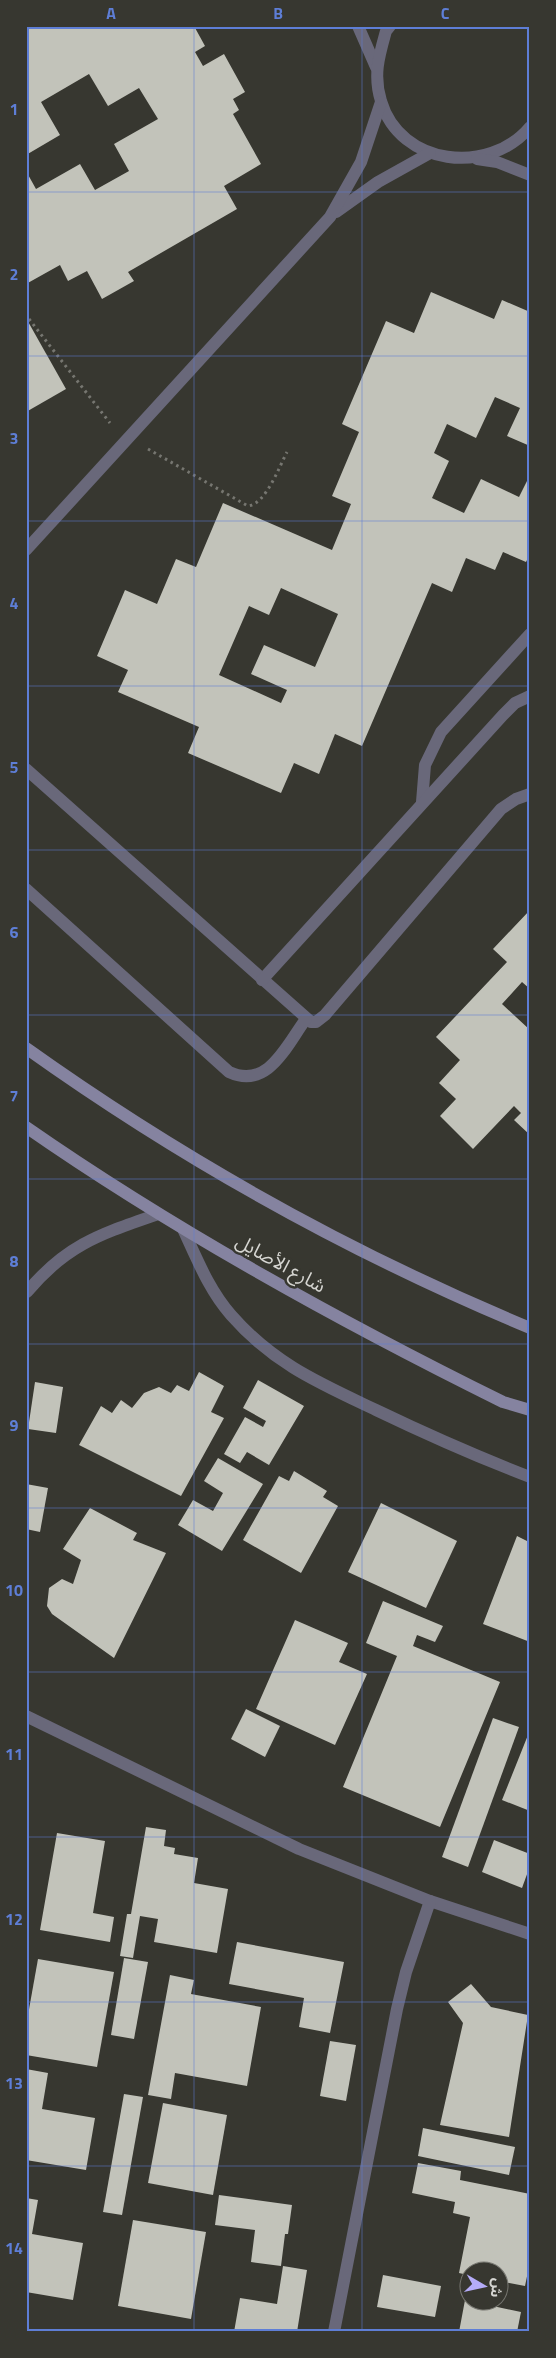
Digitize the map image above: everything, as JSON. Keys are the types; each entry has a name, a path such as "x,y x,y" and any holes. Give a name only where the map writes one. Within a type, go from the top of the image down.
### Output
{"main road":[{"path":"26,1048 82,1088 220,1174 381,1262 530,1328"},
{"name":"شارع الأصايل","path":"26,1127 183,1229 407,1354 504,1402 530,1410"}],"street":[{"path":"358,26 376,67 381,102 393,124 404,135 430,153 452,159 497,162 530,175"},
{"path":"376,67 386,31 390,26"},
{"path":"330,217 361,162 381,102"},
{"path":"474,159 504,149 530,127"},
{"path":"26,550 330,217 378,182 430,153"},
{"path":"422,802 425,765 441,732 530,634"},
{"path":"262,980 502,715 515,703 530,696"},
{"path":"26,769 306,1019 316,1022 325,1015 502,809 516,799 530,794"},
{"path":"26,889 229,1072 239,1076 250,1077 261,1074 270,1068 306,1019"},
{"path":"26,1292 45,1271 66,1253 90,1238 158,1214"},
{"path":"183,1229 204,1277 230,1314 262,1346 298,1373 416,1429 530,1477"},
{"path":"26,1716 298,1849 430,1900 530,1934"},
{"path":"334,2332 397,2009 406,1972 430,1900"}],"building":[{"path":"26,26 194,26 205,46 195,52 203,66 224,54 245,92 233,99 239,110 233,114 261,164 224,186 237,209 128,272 134,281 102,299 87,271 68,281 60,265 26,284 26,171 36,189 80,164 95,190 129,171 114,144 158,119 139,88 108,106 89,74 41,102 60,135 26,155"},
{"path":"431,292 494,319 502,300 530,312 530,446 507,436 520,408 495,397 476,438 447,424 434,453 449,461 432,498 464,513 481,479 519,497 530,475 530,554 526,562 503,552 495,570 466,558 452,592 432,583 362,746 335,734 319,774 294,763 281,793 188,753 199,727 118,692 128,670 97,656 125,590 157,604 176,559 196,567 223,503 332,550 351,504 332,496 359,432 342,424 386,321 414,333","holes":["281,588 338,614 315,667 264,645 251,674 287,690 281,703 219,675 249,606 269,615"]},
{"path":"26,318 66,389 26,412"},
{"path":"530,910 530,989 522,982 502,1004 530,1030 530,1135 514,1120 521,1113 514,1106 473,1149 440,1116 456,1099 439,1083 460,1060 436,1037 507,962 493,949"},
{"path":"199,1372 224,1386 211,1412 224,1418 181,1496 79,1445 101,1406 112,1413 121,1400 132,1408 144,1393 159,1387 171,1393 177,1385 189,1391"},
{"path":"258,1380 304,1406 269,1465 247,1452 240,1463 224,1454 245,1417 263,1427 266,1421 243,1408"},
{"path":"35,1382 63,1387 56,1433 28,1429"},
{"path":"218,1458 263,1484 222,1551 178,1525 193,1500 213,1511 223,1493 204,1481"},
{"path":"294,1471 327,1491 323,1497 338,1506 301,1573 243,1540 279,1476 289,1481"},
{"path":"26,1484 48,1488 40,1532 26,1529"},
{"path":"381,1503 457,1541 426,1608 348,1572"},
{"path":"90,1508 137,1533 133,1540 166,1553 114,1658 52,1614 47,1606 49,1588 62,1579 73,1584 81,1560 63,1549"},
{"path":"517,1536 527,1541 530,1536 530,1642 483,1624"},
{"path":"383,1601 443,1626 435,1642 417,1635 413,1646 500,1682 440,1827 343,1787 397,1656 366,1643"},
{"path":"295,1620 348,1643 339,1662 367,1674 335,1745 256,1709"},
{"path":"246,1709 280,1726 265,1757 231,1739"},
{"path":"493,1718 519,1727 468,1867 442,1857"},
{"path":"530,1730 530,1811 502,1800"},
{"path":"146,1827 166,1830 164,1846 175,1848 174,1854 198,1858 194,1883 228,1889 217,1953 154,1942 158,1919 140,1916 133,1958 120,1956 127,1914 131,1914"},
{"path":"57,1833 105,1841 93,1913 114,1917 110,1942 40,1930"},
{"path":"494,1840 530,1854 530,1866 522,1888 482,1872"},
{"path":"237,1942 344,1962 330,2033 299,2027 304,1998 229,1984"},
{"path":"124,1958 148,1962 134,2039 111,2035"},
{"path":"38,1959 114,1972 97,2067 26,2055 26,2026"},
{"path":"170,1975 194,1980 191,1994 261,2007 247,2086 175,2073 171,2099 148,2095"},
{"path":"471,1984 491,2007 528,2015 509,2137 440,2125 463,2023 448,2002"},
{"path":"330,2041 356,2045 346,2101 320,2096"},
{"path":"26,2069 48,2073 42,2109 95,2118 86,2170 26,2160"},
{"path":"124,2094 143,2097 122,2215 103,2212"},
{"path":"163,2103 227,2115 213,2195 148,2183"},
{"path":"423,2128 515,2147 509,2175 418,2156"},
{"path":"418,2163 461,2171 460,2180 530,2194 530,2262 525,2286 508,2283 508,2260 462,2260 470,2217 453,2213 455,2202 412,2193"},
{"path":"219,2195 292,2205 288,2234 285,2234 281,2266 251,2262 255,2230 215,2225"},
{"path":"26,2198 38,2200 32,2234 83,2243 73,2300 26,2292"},
{"path":"133,2220 206,2232 191,2319 118,2306"},
{"path":"283,2266 307,2270 297,2332 234,2332 240,2298 277,2304"},
{"path":"383,2275 441,2286 435,2317 377,2307"},
{"path":"508,2309 521,2312 517,2332 459,2332 463,2310"}]}
